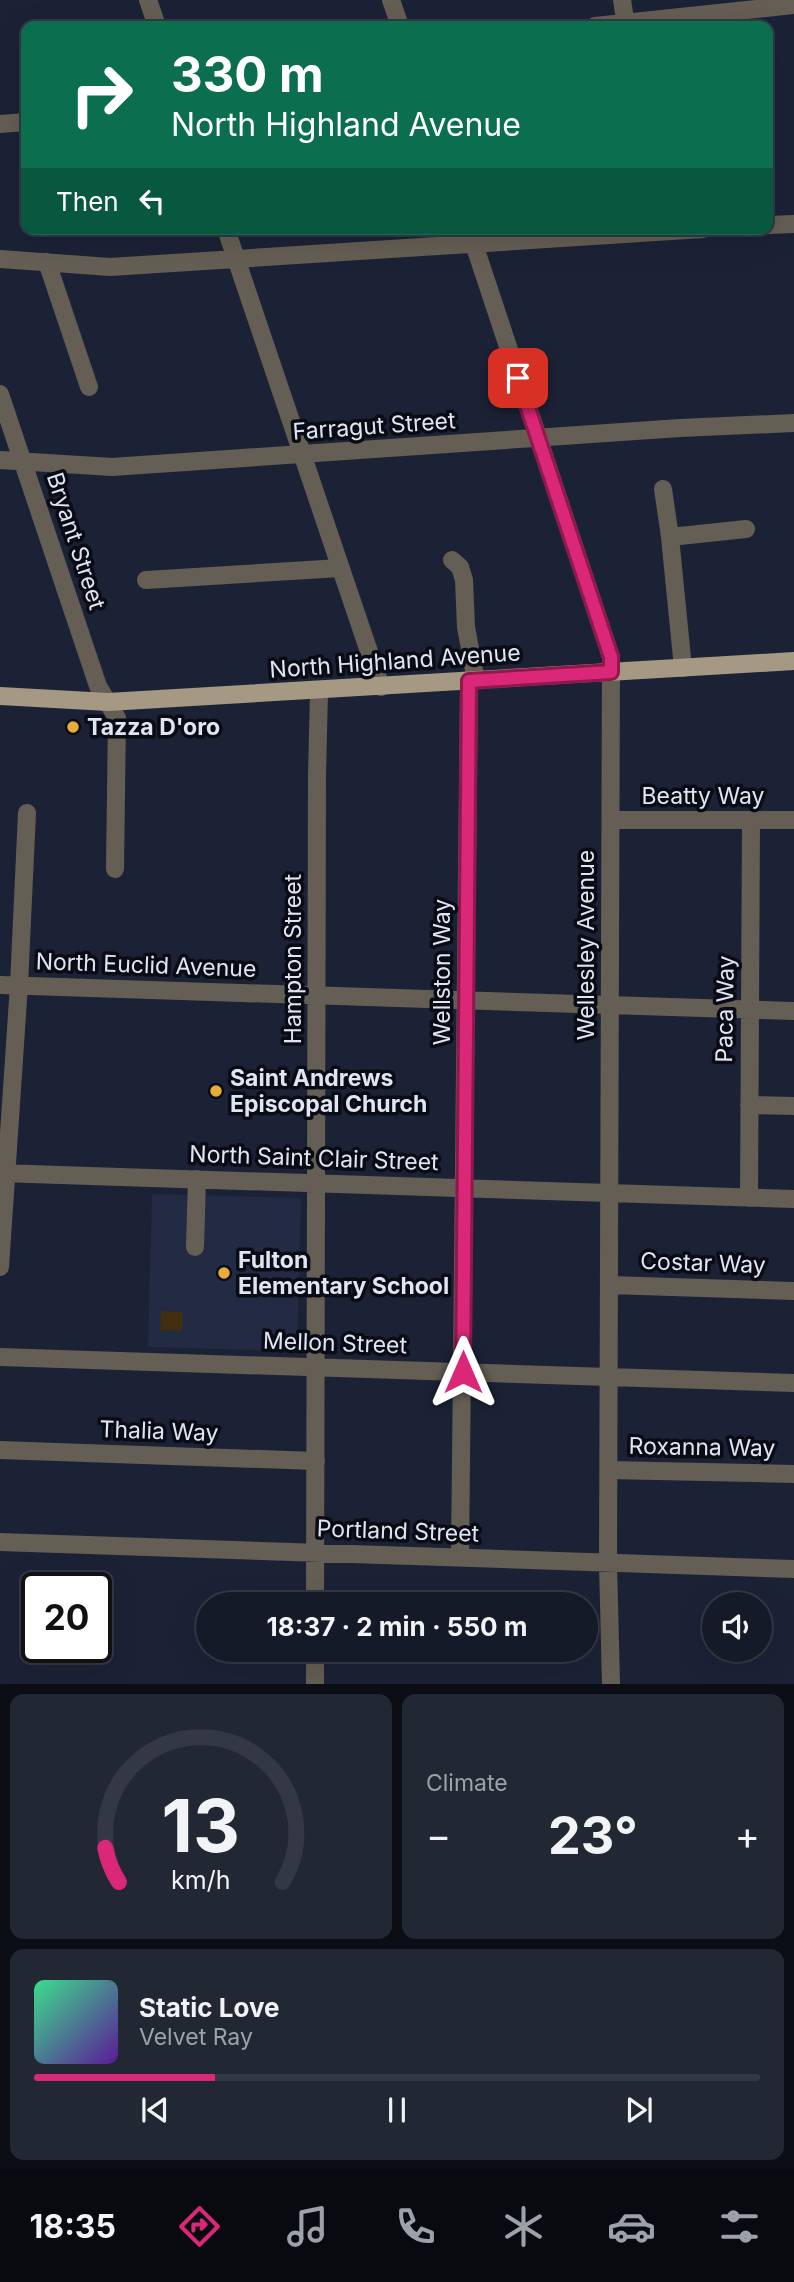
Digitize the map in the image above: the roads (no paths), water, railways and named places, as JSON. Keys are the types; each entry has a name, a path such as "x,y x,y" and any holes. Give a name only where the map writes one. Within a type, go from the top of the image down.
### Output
{"main road":[{"name":"North Highland Avenue","path":"0,696 108,702 794,661"}],"street":[{"path":"148,0 155,21"},
{"path":"391,0 398,21"},
{"path":"622,0 625,21"},
{"path":"660,21 794,5"},
{"path":"0,124 21,122"},
{"path":"773,225 794,224"},
{"path":"228,235 381,687"},
{"path":"0,259 110,267 508,235"},
{"name":"Wellesley Avenue","path":"471,236 611,657 608,1563 611,1684"},
{"path":"47,262 89,387"},
{"name":"Bryant Street","path":"0,394 98,685 117,718 116,869"},
{"name":"Farragut Street","path":"0,460 112,467 538,440 680,428 794,423"},
{"path":"663,489 683,668"},
{"path":"670,537 746,530"},
{"name":"Wellston Way","path":"452,560 460,567 464,580 472,681 460,1558"},
{"path":"146,580 340,568"},
{"name":"Hampton Street","path":"315,1592 319,691"},
{"path":"0,1268 3,1173 19,985 27,813"},
{"name":"Beatty Way","path":"611,820 794,820"},
{"name":"Paca Way","path":"749,1198 751,820"},
{"name":"North Euclid Avenue","path":"0,985 794,1012"},
{"path":"749,1105 794,1106"},
{"name":"North Saint Clair Street","path":"3,1173 794,1199"},
{"path":"195,1247 197,1179"},
{"name":"Costar Way","path":"610,1285 794,1291"},
{"name":"Mellon Street","path":"0,1357 794,1383"},
{"name":"Thalia Way","path":"0,1450 316,1461"},
{"name":"Roxanna Way","path":"609,1469 794,1474"},
{"name":"Portland Street","path":"0,1542 794,1569"},
{"path":"315,1662 315,1684"}],"place":[{"name":"Tazza D'oro","path":"73,727"},
{"name":"Saint Andrews Episcopal Church","path":"216,1091"},
{"name":"Fulton Elementary School","path":"224,1273"}]}
